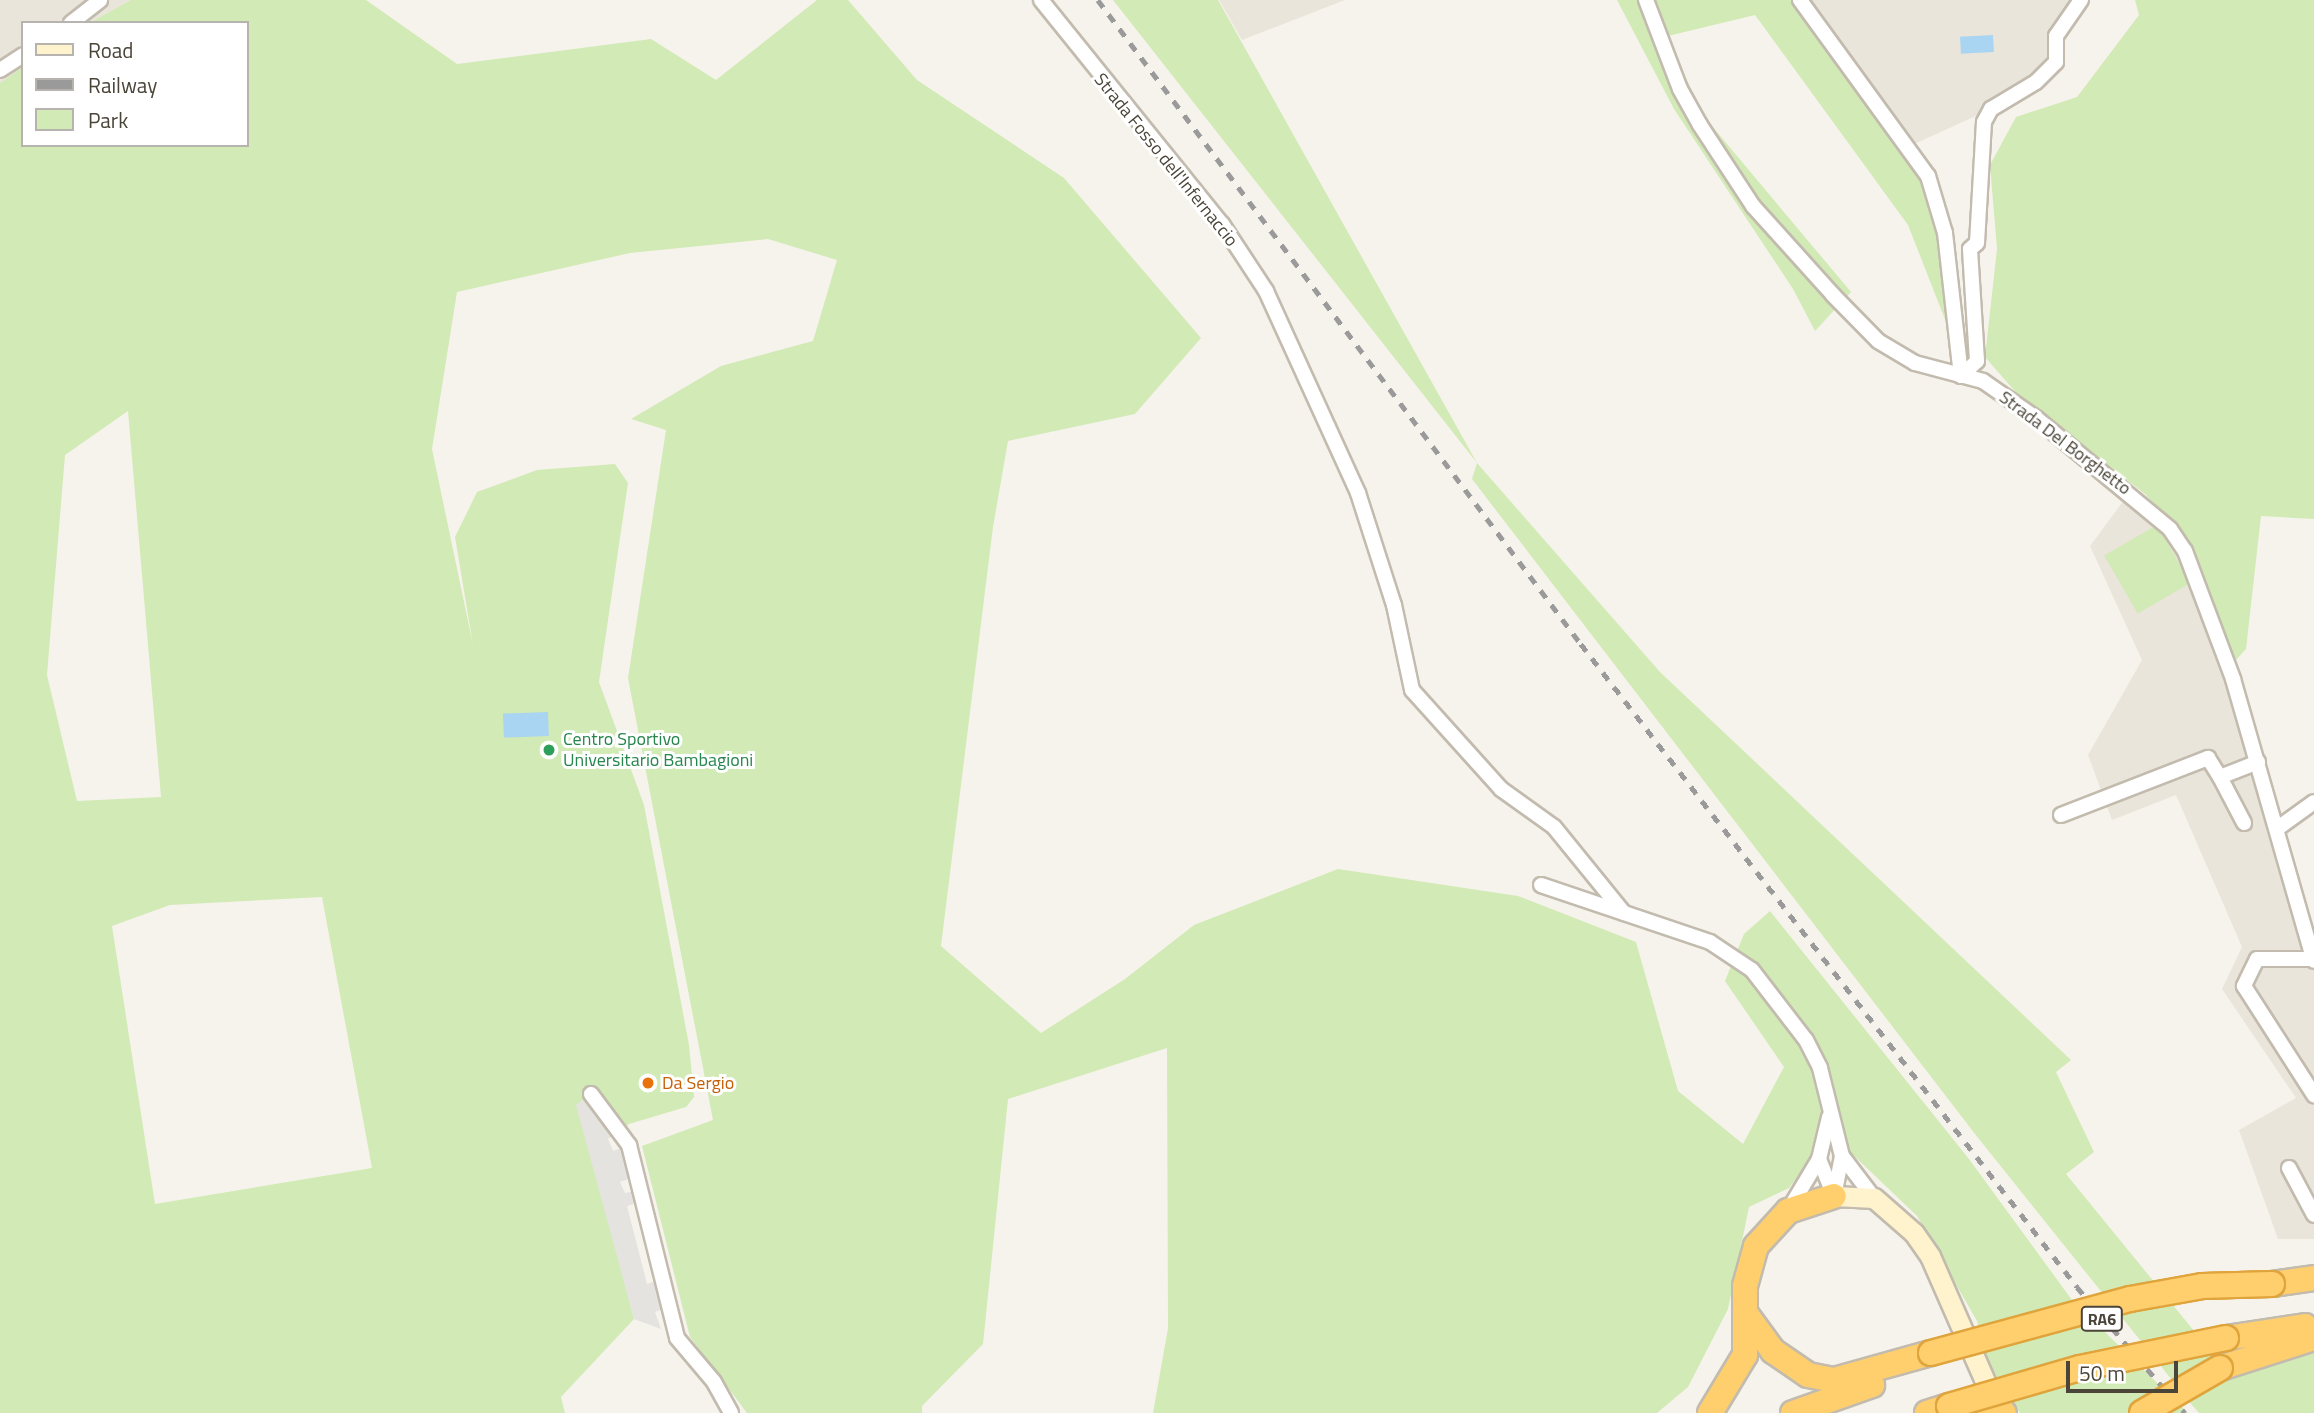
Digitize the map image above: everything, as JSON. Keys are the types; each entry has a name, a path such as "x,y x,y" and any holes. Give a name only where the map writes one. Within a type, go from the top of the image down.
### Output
{"highway":[{"path":"1710,1413 1745,1355 1747,1265 1756,1246 1788,1211 1833,1196"},
{"name":"RA6","path":"1793,1413 1933,1358 2128,1312 2314,1278"},
{"path":"1746,1314 1773,1351 1808,1375 1834,1380 1933,1358"},
{"name":"RA6","path":"1938,1409 2120,1359 2314,1324"},
{"path":"2142,1413 2220,1368 2254,1353 2314,1338"}],"main road":[{"path":"1833,1196 1874,1198 1898,1216 1930,1256 1997,1411"}],"street":[{"path":"74,21 100,0"},
{"name":"Strada Fosso dell'Infernaccio","path":"1041,0 1222,224 1266,291 1312,383 1359,494 1394,605 1412,690 1436,721 1501,789 1554,827 1624,913"},
{"name":"Strada Del Borghetto","path":"1646,0 1680,89 1753,206 1878,341 1914,363 1983,381 2036,418 2170,529 2185,551 2214,628 2258,762 2314,960 2257,959 2244,986 2314,1095"},
{"path":"1800,0 1928,176 1945,233 1961,376"},
{"path":"1961,376 1977,361 1970,249 1977,243 1984,122 1991,110 2036,82 2056,62 2056,36 2081,0"},
{"path":"0,70 21,56"},
{"path":"2061,815 2208,758 2244,823"},
{"path":"2220,778 2258,762"},
{"path":"2278,828 2314,802"},
{"path":"1541,885 1710,942 1752,970 1806,1041 1820,1068 1829,1116 1842,1156 1874,1198"},
{"path":"591,1094 629,1145 677,1338 714,1382 731,1413"},
{"path":"1788,1211 1819,1159 1829,1116"},
{"path":"1833,1196 1842,1156"},
{"path":"1819,1159 1833,1196"},
{"path":"2289,1168 2314,1215"}],"shaded area":[{"path":"0,0 131,0 93,21 21,21 21,68 0,83"},
{"path":"1219,0 1345,0 1242,40"},
{"path":"1800,0 2081,0 2056,36 2056,62 1991,109 1910,146"},
{"path":"2130,492 2170,529 2233,679 2314,961 2314,1239 2278,1239 2239,1130 2296,1098 2222,989 2242,947 2176,795 2112,820 2088,755 2142,660 2090,546"},
{"path":"591,1094 619,1132 608,1139 613,1151 629,1145 637,1176 620,1182 625,1193 640,1190 643,1201 627,1206 647,1284 662,1279 669,1307 655,1312 661,1329 634,1319 576,1105"}],"green space":[{"path":"131,0 366,0 457,64 651,39 716,80 817,0 848,0 917,80 1064,178 1201,338 1135,414 1008,441 993,527 941,946 1041,1033 1125,979 1194,925 1338,869 1518,896 1636,942 1678,1091 1743,1144 1784,1067 1725,981 1744,934 1770,911 1969,1159 2072,1300 2188,1413 2020,1413 1991,1374 1977,1321 1917,1216 1848,1150 1841,1123 1789,1188 1749,1207 1728,1309 1688,1387 1657,1413 1153,1413 1168,1328 1167,1048 1008,1099 983,1344 922,1406 922,1413 747,1413 690,1337 642,1146 713,1120 628,678 666,430 631,419 721,366 813,341 837,260 768,239 630,253 457,292 432,449 473,645 455,537 477,492 537,470 615,464 628,483 599,682 644,805 689,1045 694,1097 686,1107 629,1124 619,1132 591,1094 607,1214 634,1319 561,1397 565,1413 0,1413 0,83 21,68 21,147 248,147 248,21 93,21","holes":["128,411 161,797 77,801 47,675 65,455","322,897 372,1168 155,1204 112,926 170,905"]},
{"path":"1113,0 1218,0 1477,463"},
{"path":"1617,0 1800,0 1928,176 1959,355 1908,225 1755,15 1668,36 1701,113 1851,292 1815,331 1793,289 1674,109"},
{"path":"2135,0 2314,0 2314,519 2261,516 2246,649 2235,661 2193,546 2145,494 2019,396 1985,357 1997,249 1990,165 2016,117 2077,97 2139,15"},
{"path":"1477,463 1660,672 2071,1060 2056,1072 2094,1152 2066,1174 2230,1375 2314,1347 2314,1413 2199,1413 1975,1134 1472,479"},
{"path":"2157,525 2190,583 2138,614 2104,556"}],"water":[{"path":"1993,35 1994,52 1961,54 1960,37"},
{"path":"548,712 549,736 504,738 503,714"}],"railway":[{"path":"1098,0 1581,644 2077,1287 2185,1413"}],"place":[{"name":"Centro Sportivo Universitario Bambagioni","path":"549,750"},
{"name":"Da Sergio","path":"648,1083"}]}
